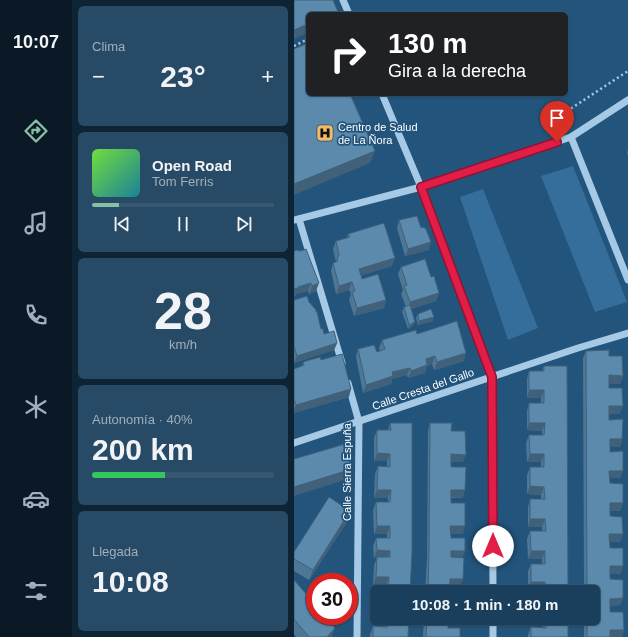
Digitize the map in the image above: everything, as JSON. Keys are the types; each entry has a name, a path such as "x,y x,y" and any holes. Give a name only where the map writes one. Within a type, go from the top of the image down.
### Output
{"street":[{"path":"343,0 348,12"},
{"path":"383,96 421,187 492,377 493,585"},
{"path":"344,370 296,219 421,187 571,137 628,100"},
{"path":"571,137 628,280"},
{"name":"Calle Cresta del Gallo","path":"294,443 578,348 628,333"},
{"name":"Calle Sierra Espuña","path":"346,377 359,422 357,637"},
{"path":"493,625 493,637"}],"path":[{"path":"294,46 306,40"},
{"path":"571,137 558,117 628,71"}],"shaded area":[{"path":"573,166 627,302 595,312 541,176"},
{"path":"483,189 538,328 508,340 460,197"}],"building":[{"path":"294,0 333,0 338,12 306,12 306,25 294,30"},
{"name":"Centro de Salud de La Ñora","path":"306,44 306,96 351,96 375,151 294,184 294,49"},
{"path":"417,216 421,228 423,227 426,229 431,242 408,249 399,220"},
{"path":"384,223 395,258 359,269 362,279 378,274 386,300 357,308 352,292 355,291 352,282 339,286 333,263 338,261 337,259 339,255 336,241 350,237 348,234"},
{"path":"306,249 319,283 312,286 311,283 294,289 294,252 296,250 301,251"},
{"path":"425,259 431,277 434,276 439,293 410,302 404,286 407,285 401,267"},
{"path":"307,296 309,302 317,312 321,329 323,329 324,334 334,331 337,343 297,356 294,346 294,300"},
{"path":"410,305 415,322 409,325 404,307"},
{"path":"431,309 434,317 419,321 418,314"},
{"path":"457,321 466,353 437,362 435,356 426,359 427,365 411,371 410,368 392,372 393,376 366,385 358,349 374,345 377,352 385,349 382,340 416,330 417,334"},
{"path":"609,350 609,356 622,356 623,376 609,375 609,388 622,388 623,406 609,406 609,420 623,419 622,439 610,439 610,452 623,451 623,471 609,471 610,483 623,484 623,503 610,503 610,516 622,517 623,534 609,534 610,548 623,548 623,566 610,566 610,579 623,580 623,598 610,599 610,612 623,612 624,630 610,630 610,637 587,637 587,625 600,625 600,585 587,585 586,351"},
{"path":"342,354 351,389 296,405 294,399 294,369 304,365 303,362 320,357 321,360"},
{"path":"544,366 567,366 568,585 545,585 545,582 531,582 531,564 545,564 545,551 531,551 530,531 546,531 545,519 530,519 530,499 545,499 544,487 530,486 530,467 544,467 544,454 530,454 529,435 544,435 545,423 529,423 529,403 544,403 544,390 529,390 529,371 544,371"},
{"path":"390,423 412,423 412,551 410,585 388,585 389,577 376,577 377,557 390,557 390,551 377,550 376,538 390,538 390,526 377,526 376,502 390,502 391,490 377,490 378,466 390,467 390,454 377,453 377,430 391,430"},
{"path":"430,423 452,423 451,431 465,431 466,455 451,454 451,467 466,467 465,490 451,490 451,503 465,503 465,526 450,526 451,538 465,538 465,551 451,551 451,557 464,558 463,579 450,579 450,585 428,585"},
{"path":"345,444 352,469 294,487 294,459"},
{"path":"329,497 350,511 313,570 294,559 294,552"},
{"path":"294,580 306,594 306,625 332,625 335,628 327,637 309,637 294,619"},
{"path":"387,625 409,625 408,637 373,637 373,626 387,627"},
{"path":"427,625 448,625 448,628 460,628 460,637 426,637"},
{"path":"546,625 568,625 568,637 531,637 531,627 546,628"}],"place":[{"name":"Centro de Salud de La Ñora","path":"325,133"}],"route":[{"path":"493,546 492,377 421,187 557,142"}]}
